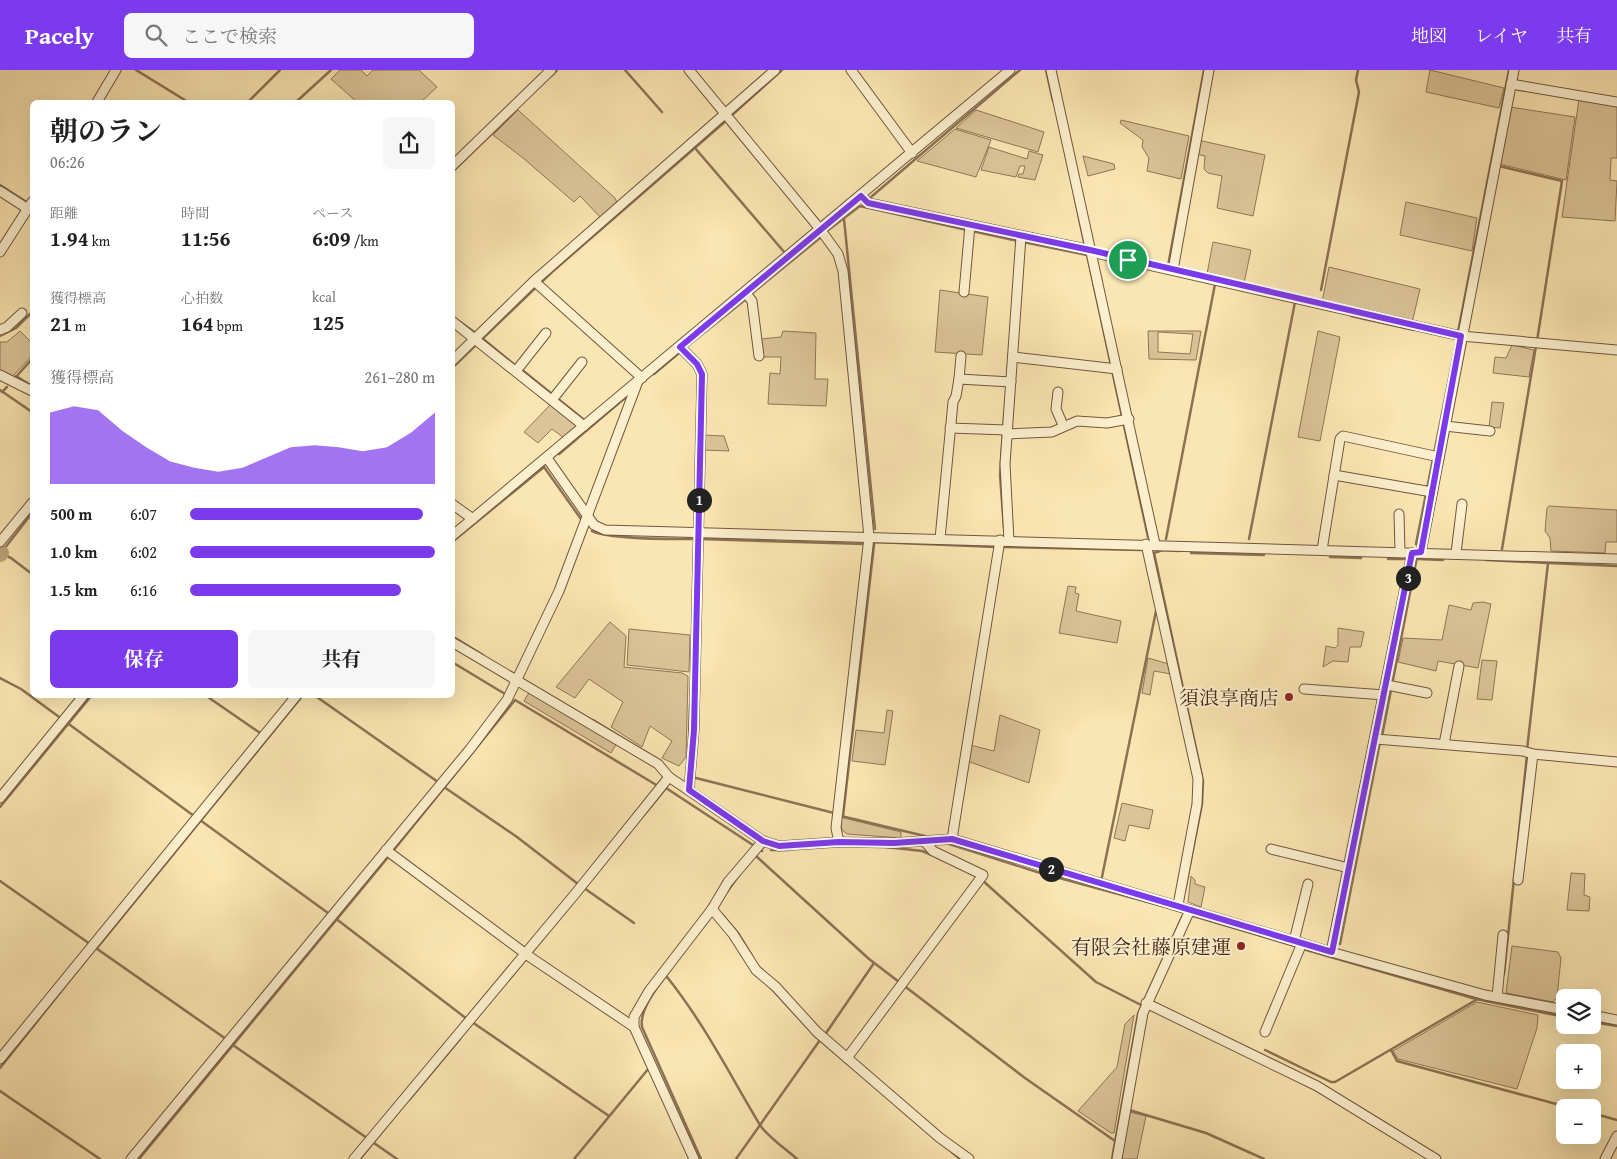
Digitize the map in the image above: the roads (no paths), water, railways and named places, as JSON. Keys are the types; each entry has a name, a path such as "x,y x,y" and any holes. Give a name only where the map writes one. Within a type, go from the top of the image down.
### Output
{"street":[{"path":"98,100 116,70"},
{"path":"455,163 551,70"},
{"path":"688,70 820,229 838,254 843,271 869,537 836,828 839,842"},
{"path":"455,358 726,118 775,70"},
{"path":"851,70 912,153"},
{"path":"455,534 1010,70"},
{"path":"1051,70 1151,544 1198,779 1185,910 1146,1003 1140,1022 1117,1159"},
{"path":"1169,270 1208,70"},
{"path":"1332,952 1379,739 1384,695 1414,556 1432,492 1459,336 1514,70"},
{"path":"1511,84 1617,102"},
{"path":"0,190 28,206 0,252"},
{"path":"861,196 868,203 970,225 1021,239 1090,251 1459,336 1617,350"},
{"path":"964,292 970,225"},
{"path":"952,839 1002,544 1008,382 1013,357 1021,239"},
{"path":"537,284 640,380"},
{"path":"745,292 752,301 759,356"},
{"path":"0,330 7,327 22,313"},
{"path":"455,323 479,338 584,426"},
{"path":"516,370 546,333"},
{"path":"680,347 697,364 702,374 691,777 689,790"},
{"path":"940,539 952,402 956,396 960,379 961,356"},
{"path":"1013,357 1114,370"},
{"path":"552,400 582,362"},
{"path":"0,375 30,390"},
{"path":"960,379 1008,382"},
{"path":"131,1159 470,749 507,700 558,591 640,380"},
{"path":"1058,392 1056,408 1063,425"},
{"path":"950,428 1043,433 1052,432 1063,425 1082,420 1100,423 1124,420"},
{"path":"1444,426 1490,431"},
{"path":"1322,550 1342,436 1439,457"},
{"path":"546,458 594,525 605,530 698,537 869,537 940,539 1002,544 1151,544 1400,552 1414,556 1456,553 1617,559"},
{"path":"1334,475 1432,492"},
{"path":"1456,553 1462,504"},
{"path":"0,542 30,505"},
{"path":"455,506 473,519"},
{"path":"1399,514 1400,552"},
{"path":"455,644 658,764 664,783"},
{"path":"1444,744 1459,666"},
{"path":"1386,685 1427,693"},
{"path":"1304,689 1384,695"},
{"path":"0,798 82,698"},
{"path":"0,1059 295,698"},
{"path":"1379,739 1617,762"},
{"path":"1518,880 1529,753"},
{"path":"664,783 689,790 759,846 839,842 925,842 952,839 1185,910 1332,952 1497,997 1556,1008"},
{"path":"354,1159 527,955 664,783"},
{"path":"847,1058 983,875 978,871 933,852 925,842"},
{"path":"694,1159 634,1027 634,1017 649,991 712,909 728,882 759,846"},
{"path":"1271,849 1349,868"},
{"path":"386,850 527,955 634,1027"},
{"path":"1265,1032 1298,942 1308,884"},
{"path":"712,909 733,934 756,970 776,987 823,1037 940,1138 969,1159"},
{"path":"1497,997 1503,935"},
{"path":"1146,1003 1317,1086 1436,1159"},
{"path":"1601,1017 1617,1020"},
{"path":"1604,1159 1617,1136"}],"waterway":[{"path":"136,70 185,100"},
{"path":"250,100 280,70"},
{"path":"298,100 331,70"},
{"path":"552,75 557,70"},
{"path":"625,70 662,112"},
{"path":"731,116 782,70"},
{"path":"871,197 1020,70"},
{"path":"1046,70 1053,101"},
{"path":"1168,266 1204,70"},
{"path":"1321,290 1359,92 1356,80 1358,70"},
{"path":"1458,332 1509,70"},
{"path":"455,169 512,114"},
{"path":"455,365 552,272 727,120"},
{"path":"695,148 785,253"},
{"path":"1499,166 1562,181 1537,341"},
{"path":"0,185 28,203"},
{"path":"1074,194 1084,242"},
{"path":"860,206 967,230"},
{"path":"827,231 860,206"},
{"path":"844,219 875,529"},
{"path":"972,231 1018,241"},
{"path":"750,295 821,237"},
{"path":"1023,242 1087,255"},
{"path":"1087,254 1148,537"},
{"path":"1166,539 1215,284"},
{"path":"685,348 746,299"},
{"path":"1249,539 1295,302"},
{"path":"0,336 16,328 30,314"},
{"path":"1351,316 1414,330"},
{"path":"455,318 477,334"},
{"path":"482,338 516,366"},
{"path":"1416,544 1457,338"},
{"path":"1502,549 1536,346"},
{"path":"654,374 679,353"},
{"path":"15,378 30,361"},
{"path":"521,369 583,419"},
{"path":"16,376 30,385"},
{"path":"2,392 7,387"},
{"path":"0,390 30,411"},
{"path":"559,454 626,397"},
{"path":"1004,419 1000,475 1004,528"},
{"path":"455,540 544,467 581,519"},
{"path":"1,553 30,516"},
{"path":"592,531 613,536 695,539"},
{"path":"700,539 865,544"},
{"path":"874,545 874,542 996,547"},
{"path":"843,816 874,545"},
{"path":"1001,547 1142,550"},
{"path":"1179,551 1163,550 1154,553 1203,781 1202,804 1185,890"},
{"path":"0,553 11,558 30,572"},
{"path":"1191,553 1264,555"},
{"path":"1330,557 1361,558"},
{"path":"1382,736 1417,557"},
{"path":"1388,559 1409,559"},
{"path":"1417,559 1443,560"},
{"path":"1486,560 1548,563 1527,750"},
{"path":"1549,563 1617,566"},
{"path":"1102,877 1156,611 1159,610"},
{"path":"455,638 483,655"},
{"path":"455,664 505,694"},
{"path":"0,678 30,696"},
{"path":"33,698 194,816"},
{"path":"0,807 90,698"},
{"path":"209,698 263,735"},
{"path":"97,948 301,698"},
{"path":"318,698 438,782"},
{"path":"515,700 658,786"},
{"path":"393,851 515,700"},
{"path":"689,739 690,705"},
{"path":"593,720 637,747"},
{"path":"1340,944 1380,742"},
{"path":"1504,974 1527,755"},
{"path":"692,777 834,813"},
{"path":"444,787 517,837 578,884"},
{"path":"644,815 666,788 762,851"},
{"path":"841,816 925,836"},
{"path":"200,820 328,913"},
{"path":"946,843 1037,872 1159,905"},
{"path":"886,847 922,851 932,855"},
{"path":"771,850 788,850"},
{"path":"139,1159 389,856"},
{"path":"756,856 869,959 1025,1078 1115,1141"},
{"path":"727,892 740,874"},
{"path":"982,880 1096,982 1143,1006"},
{"path":"0,881 226,1039"},
{"path":"584,888 634,923"},
{"path":"721,913 738,933 752,956"},
{"path":"1190,915 1298,947"},
{"path":"1112,1159 1138,1014 1182,917"},
{"path":"335,918 467,1019"},
{"path":"1303,949 1476,999 1556,1015"},
{"path":"0,1068 94,950"},
{"path":"824,1036 874,963"},
{"path":"671,969 647,1004 642,1027 701,1159"},
{"path":"667,977 705,1031 760,1125 797,1159"},
{"path":"769,986 815,1036 960,1159"},
{"path":"1265,1050 1331,1082 1335,1082 1476,1000"},
{"path":"472,1022 609,1116"},
{"path":"1601,1023 1617,1026"},
{"path":"409,1100 460,1039"},
{"path":"736,1159 820,1040"},
{"path":"230,1043 367,1138"},
{"path":"1391,1050 1397,1061 1556,1104"},
{"path":"574,1159 649,1068"},
{"path":"0,1091 100,1159"},
{"path":"1129,1110 1206,1133 1264,1159"},
{"path":"1601,1116 1617,1120"},
{"path":"360,1159 386,1127"},
{"path":"374,1143 397,1159"}],"place":[{"name":"須浪享商店","path":"1289,697"},
{"name":"有限会社藤原建運","path":"1241,946"}]}
